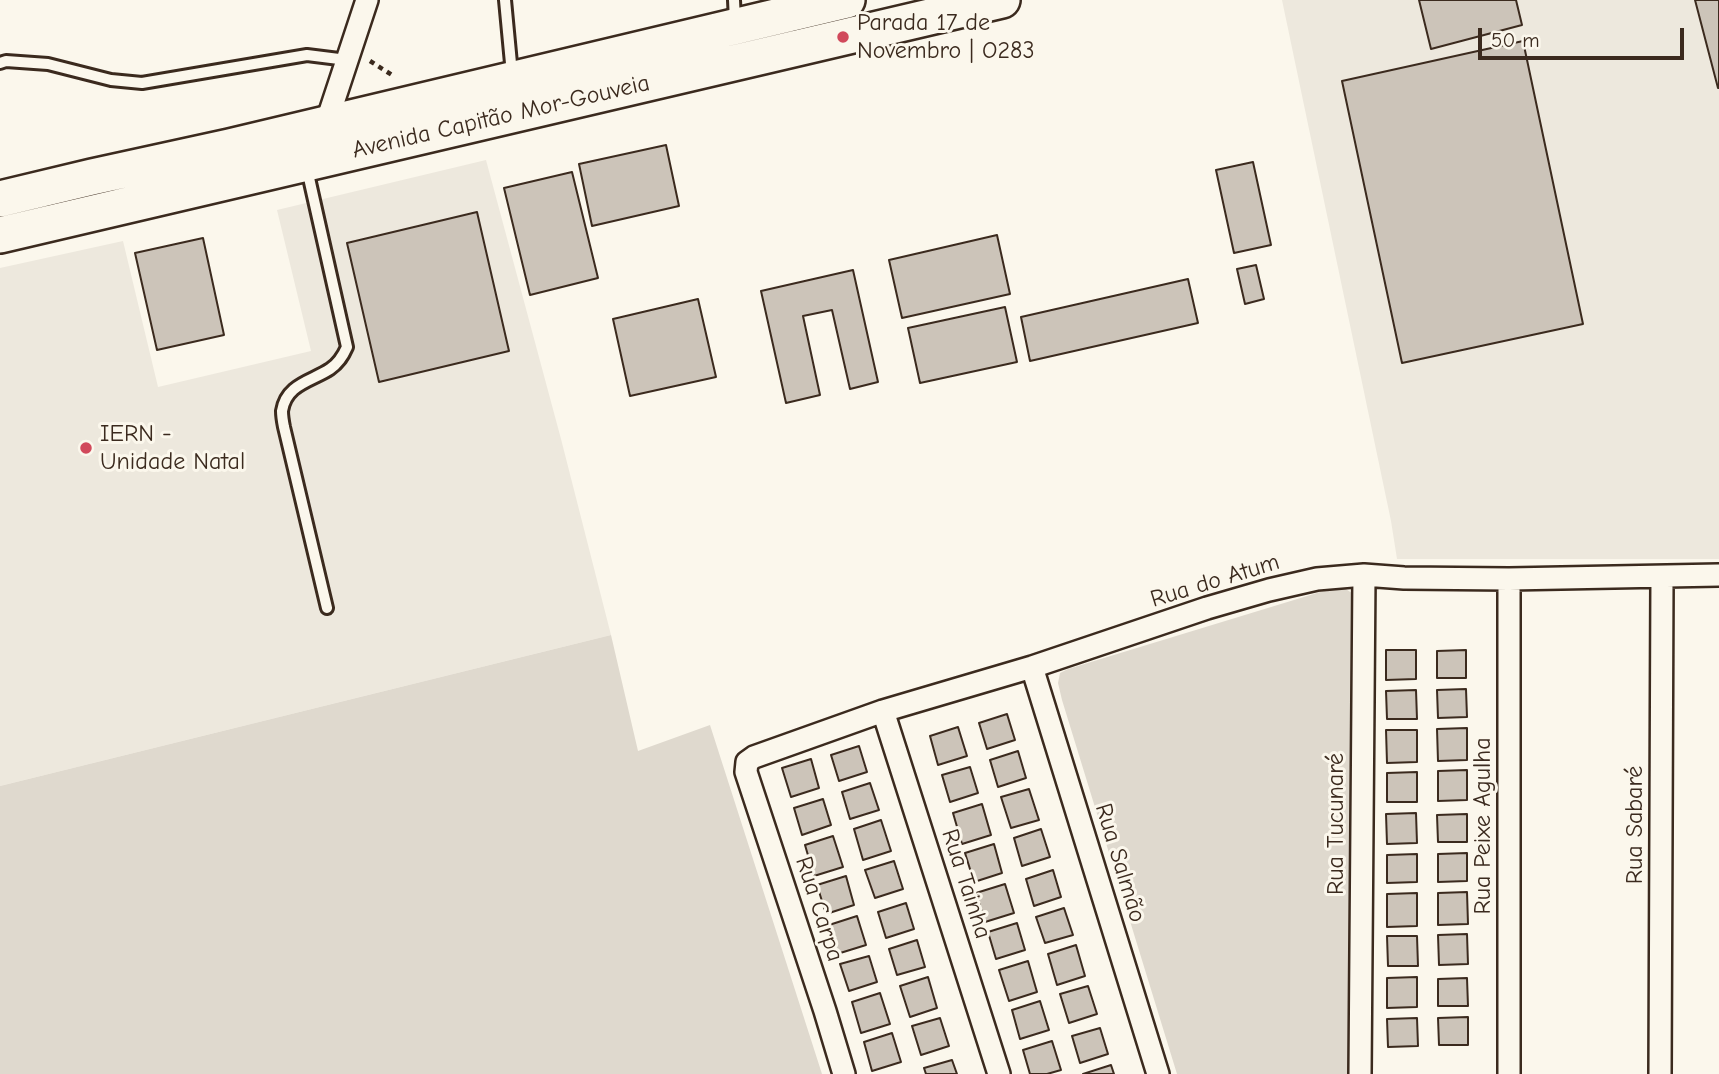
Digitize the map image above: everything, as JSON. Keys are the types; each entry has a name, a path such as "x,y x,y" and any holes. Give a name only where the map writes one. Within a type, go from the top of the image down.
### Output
{"main road":[{"name":"Avenida Capitão Mor-Gouveia","path":"0,199 513,80 735,14 848,0"},
{"name":"Avenida Capitão Mor-Gouveia","path":"0,235 1002,0"},
{"path":"92,177 101,211"}],"street":[{"path":"326,124 367,0"},
{"name":"Rua do Atum","path":"748,761 883,711 1032,667 1207,608 1317,579 1364,575 1509,579 1719,575"},
{"name":"Rua Tucunaré","path":"1360,1074 1364,575"},
{"name":"Rua Sabaré","path":"1660,1074 1662,577"},
{"name":"Rua Peixe Agulha","path":"1509,579 1509,1074"},
{"name":"Rua Salmão","path":"1032,667 1158,1074"},
{"name":"Rua Tainha","path":"883,711 999,1074"},
{"name":"Rua Carpa","path":"748,761 745,765 746,772 845,1074"}],"lane":[{"path":"505,0 513,80"},
{"path":"0,63 6,61 48,64 111,80 142,83 306,55 347,60"},
{"path":"306,163 346,347 342,358 331,368 299,384 288,395 282,411 327,608"}],"shaded area":[{"path":"1282,0 1719,0 1719,559 1397,559"},
{"path":"486,160 611,635 0,786 0,268 123,241 158,387 311,351 277,210"},
{"path":"1344,588 1352,593 1354,601 1355,1074 1177,1074 1062,700 1058,683 1060,673 1330,589"},
{"path":"611,635 638,751 710,725 822,1074 0,1074 0,786"}],"building":[{"path":"1419,0 1516,0 1522,25 1431,49"},
{"path":"1695,0 1719,0 1719,88 1718,88"},
{"path":"1523,41 1583,324 1402,363 1342,81"},
{"path":"666,145 679,206 592,226 579,164"},
{"path":"1253,162 1271,245 1234,253 1216,170"},
{"path":"572,172 598,278 530,295 504,188"},
{"path":"477,212 509,351 379,382 347,243"},
{"path":"997,235 1010,294 902,318 889,260"},
{"path":"203,238 224,335 157,350 135,253"},
{"path":"1256,265 1264,299 1245,304 1237,269"},
{"path":"853,270 878,382 850,389 832,310 803,316 820,395 786,403 761,291"},
{"path":"1188,279 1198,323 1030,361 1021,317"},
{"path":"698,299 716,377 630,396 613,319"},
{"path":"1005,307 1017,362 920,383 908,328"},
{"path":"1386,650 1416,650 1416,679 1386,680"},
{"path":"1466,650 1466,678 1437,678 1437,651"},
{"path":"1466,689 1467,717 1438,718 1437,690"},
{"path":"1416,690 1417,719 1387,719 1386,691"},
{"path":"1007,714 1015,740 987,749 979,723"},
{"path":"958,727 967,756 938,765 930,736"},
{"path":"1467,728 1467,760 1438,761 1437,729"},
{"path":"1386,730 1417,730 1417,762 1387,763"},
{"path":"859,746 867,772 839,781 831,755"},
{"path":"1018,751 1026,778 998,787 990,760"},
{"path":"811,759 819,788 791,797 782,768"},
{"path":"970,767 978,793 950,802 942,775"},
{"path":"1467,770 1467,800 1438,801 1438,771"},
{"path":"1417,772 1417,802 1387,802 1387,773"},
{"path":"870,783 879,810 850,819 842,792"},
{"path":"1029,789 1039,820 1011,828 1001,797"},
{"path":"823,799 831,825 802,835 794,808"},
{"path":"982,804 991,835 962,844 953,813"},
{"path":"1416,813 1417,843 1387,844 1386,814"},
{"path":"1467,814 1467,842 1438,842 1437,815"},
{"path":"881,820 891,851 863,860 854,829"},
{"path":"1041,829 1050,857 1022,866 1014,838"},
{"path":"833,836 843,867 814,876 805,845"},
{"path":"994,844 1002,873 974,882 965,853"},
{"path":"1467,853 1467,881 1438,882 1438,854"},
{"path":"1417,854 1417,882 1387,883 1387,855"},
{"path":"894,861 903,889 875,898 865,870"},
{"path":"1053,870 1061,897 1034,906 1026,879"},
{"path":"846,876 854,905 826,914 817,885"},
{"path":"1005,884 1014,913 985,922 976,893"},
{"path":"1467,892 1468,924 1438,925 1438,893"},
{"path":"1417,893 1417,926 1387,927 1387,894"},
{"path":"906,903 914,929 886,938 878,912"},
{"path":"1064,908 1073,935 1045,943 1036,917"},
{"path":"857,916 866,945 837,954 829,925"},
{"path":"1017,923 1025,950 996,959 988,932"},
{"path":"1467,934 1468,964 1439,965 1438,935"},
{"path":"1387,936 1417,936 1418,966 1388,966"},
{"path":"917,940 925,967 897,975 889,949"},
{"path":"1076,945 1085,976 1057,985 1048,954"},
{"path":"869,956 877,982 849,991 840,964"},
{"path":"1028,961 1037,992 1009,1001 999,970"},
{"path":"928,977 937,1008 910,1017 900,986"},
{"path":"1417,977 1417,1007 1387,1008 1387,978"},
{"path":"1467,978 1468,1006 1438,1006 1438,979"},
{"path":"1088,986 1097,1014 1069,1023 1060,994"},
{"path":"880,993 890,1024 861,1033 852,1002"},
{"path":"1040,1001 1049,1030 1020,1039 1012,1010"},
{"path":"1468,1017 1468,1045 1439,1045 1438,1018"},
{"path":"940,1018 949,1046 921,1055 912,1026"},
{"path":"1417,1018 1418,1046 1388,1047 1387,1019"},
{"path":"1100,1028 1108,1054 1080,1063 1072,1036"},
{"path":"892,1033 901,1062 872,1071 864,1042"},
{"path":"1052,1041 1061,1070 1047,1074 1030,1074 1023,1050"},
{"path":"952,1060 957,1074 926,1074 924,1068"},
{"path":"1111,1065 1114,1074 1083,1074"}],"place":[{"name":"Parada 17 de Novembro | O283","path":"843,37"},
{"name":"IERN - Unidade Natal","path":"86,448"}]}
